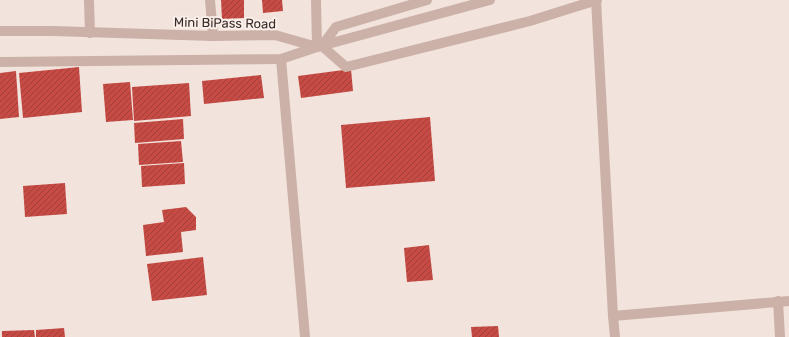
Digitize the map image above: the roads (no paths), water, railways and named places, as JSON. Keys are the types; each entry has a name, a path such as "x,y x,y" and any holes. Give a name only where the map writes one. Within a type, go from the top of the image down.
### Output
{"street":[{"path":"89,0 90,33"},
{"path":"210,0 213,36"},
{"path":"316,0 319,47 346,67 530,21 596,0 615,337"},
{"path":"319,47 336,27 427,0"},
{"path":"0,62 281,59 319,47 490,0"},
{"name":"Mini BiPass Road","path":"0,31 52,31 213,36 275,35 319,47"},
{"path":"281,59 305,337"},
{"path":"778,301 780,337"},
{"path":"613,316 789,301"}]}
